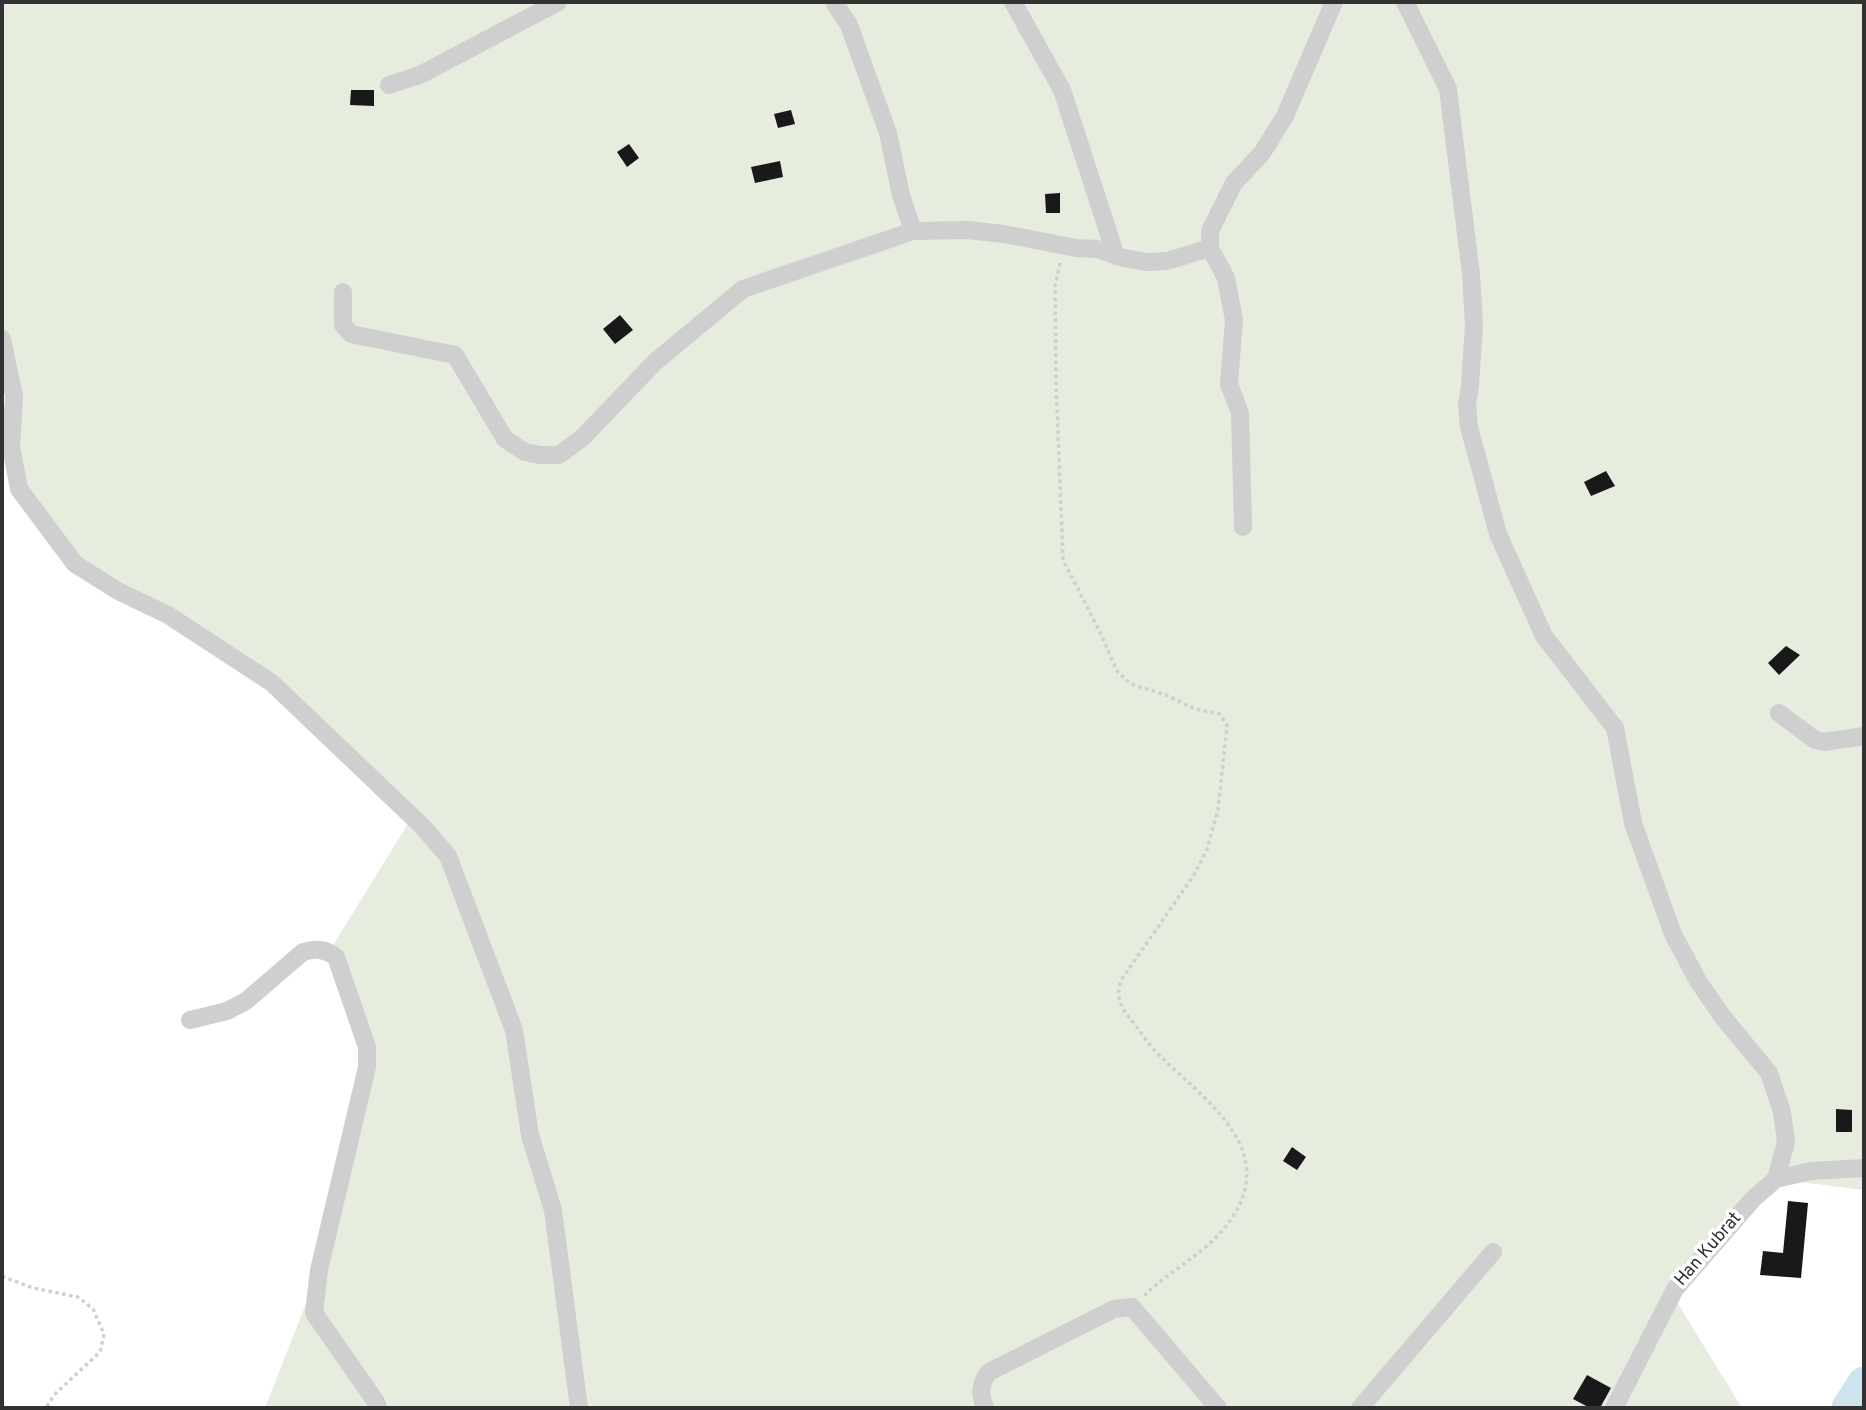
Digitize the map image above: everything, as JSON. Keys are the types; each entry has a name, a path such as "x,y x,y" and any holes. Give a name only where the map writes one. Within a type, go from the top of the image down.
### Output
{"street":[{"path":"389,85 420,75 558,2"},
{"path":"834,2 849,25 888,133 901,195 913,231"},
{"path":"1013,2 1062,89 1116,256"},
{"path":"1243,527 1240,413 1229,384 1234,320 1226,278 1210,248 1210,231 1234,183 1262,153 1285,116 1334,2"},
{"path":"1405,2 1448,89 1471,274 1474,326 1467,404 1469,427 1498,534 1544,636 1615,728 1633,822 1673,934 1698,981 1769,1073 1782,1112 1786,1142 1776,1179 1811,1171 1864,1168"},
{"path":"343,292 343,325 351,334 455,355 505,439 525,452 559,455 582,438 655,362 743,289 913,231 967,230 1004,234 1063,246 1097,249 1147,262 1167,261 1210,248"},
{"path":"2,339 14,396 11,447 19,489 75,564 118,591 169,615 272,683 422,826 448,856 514,1030 530,1135 553,1210 579,1408"},
{"path":"1779,713 1815,740 1864,736"},
{"path":"190,1020 227,1011 246,1001 303,951 314,948 336,957 367,1047 367,1067 319,1270 314,1313 378,1408"},
{"name":"Han Kubrat","path":"1614,1408 1675,1289 1754,1199 1776,1179"},
{"path":"1360,1408 1493,1252"},
{"path":"985,1408 980,1392 983,1380 989,1372 1114,1309 1132,1307 1218,1408"}],"path":[{"path":"1063,246 1055,286 1063,560 1117,671 1132,684 1166,695 1195,709 1220,714 1227,726 1218,810 1207,849 1194,875 1121,980 1117,992 1118,1000 1127,1014 1157,1054 1193,1086 1226,1121 1244,1148 1249,1178 1238,1207 1223,1230 1132,1307"},
{"path":"2,1276 33,1288 78,1297 93,1309 104,1334 100,1352 54,1395 46,1408"}],"shaded area":[{"path":"2,2 1864,2 1864,1190 1776,1179 1672,1294 1742,1408 265,1408 319,1270 367,1067 329,952 412,817 272,683 75,564 19,489 2,339"}],"building":[{"path":"351,90 374,90 374,106 350,105"},
{"path":"791,110 795,124 778,128 774,114"},
{"path":"629,144 639,158 627,167 617,152"},
{"path":"780,161 783,177 755,183 751,167"},
{"path":"1060,193 1060,213 1046,213 1045,194"},
{"path":"620,315 633,330 615,344 603,329"},
{"path":"1606,471 1615,486 1591,496 1584,482"},
{"path":"1786,646 1800,655 1779,675 1768,663"},
{"path":"1836,1109 1852,1110 1852,1132 1836,1132"},
{"path":"1292,1147 1306,1157 1297,1170 1283,1161"},
{"path":"1788,1201 1808,1203 1801,1278 1760,1275 1763,1251 1783,1253"},
{"path":"1587,1375 1611,1388 1600,1408 1590,1408 1573,1399"}],"waterway":[{"path":"1848,1408 1864,1383"}]}
